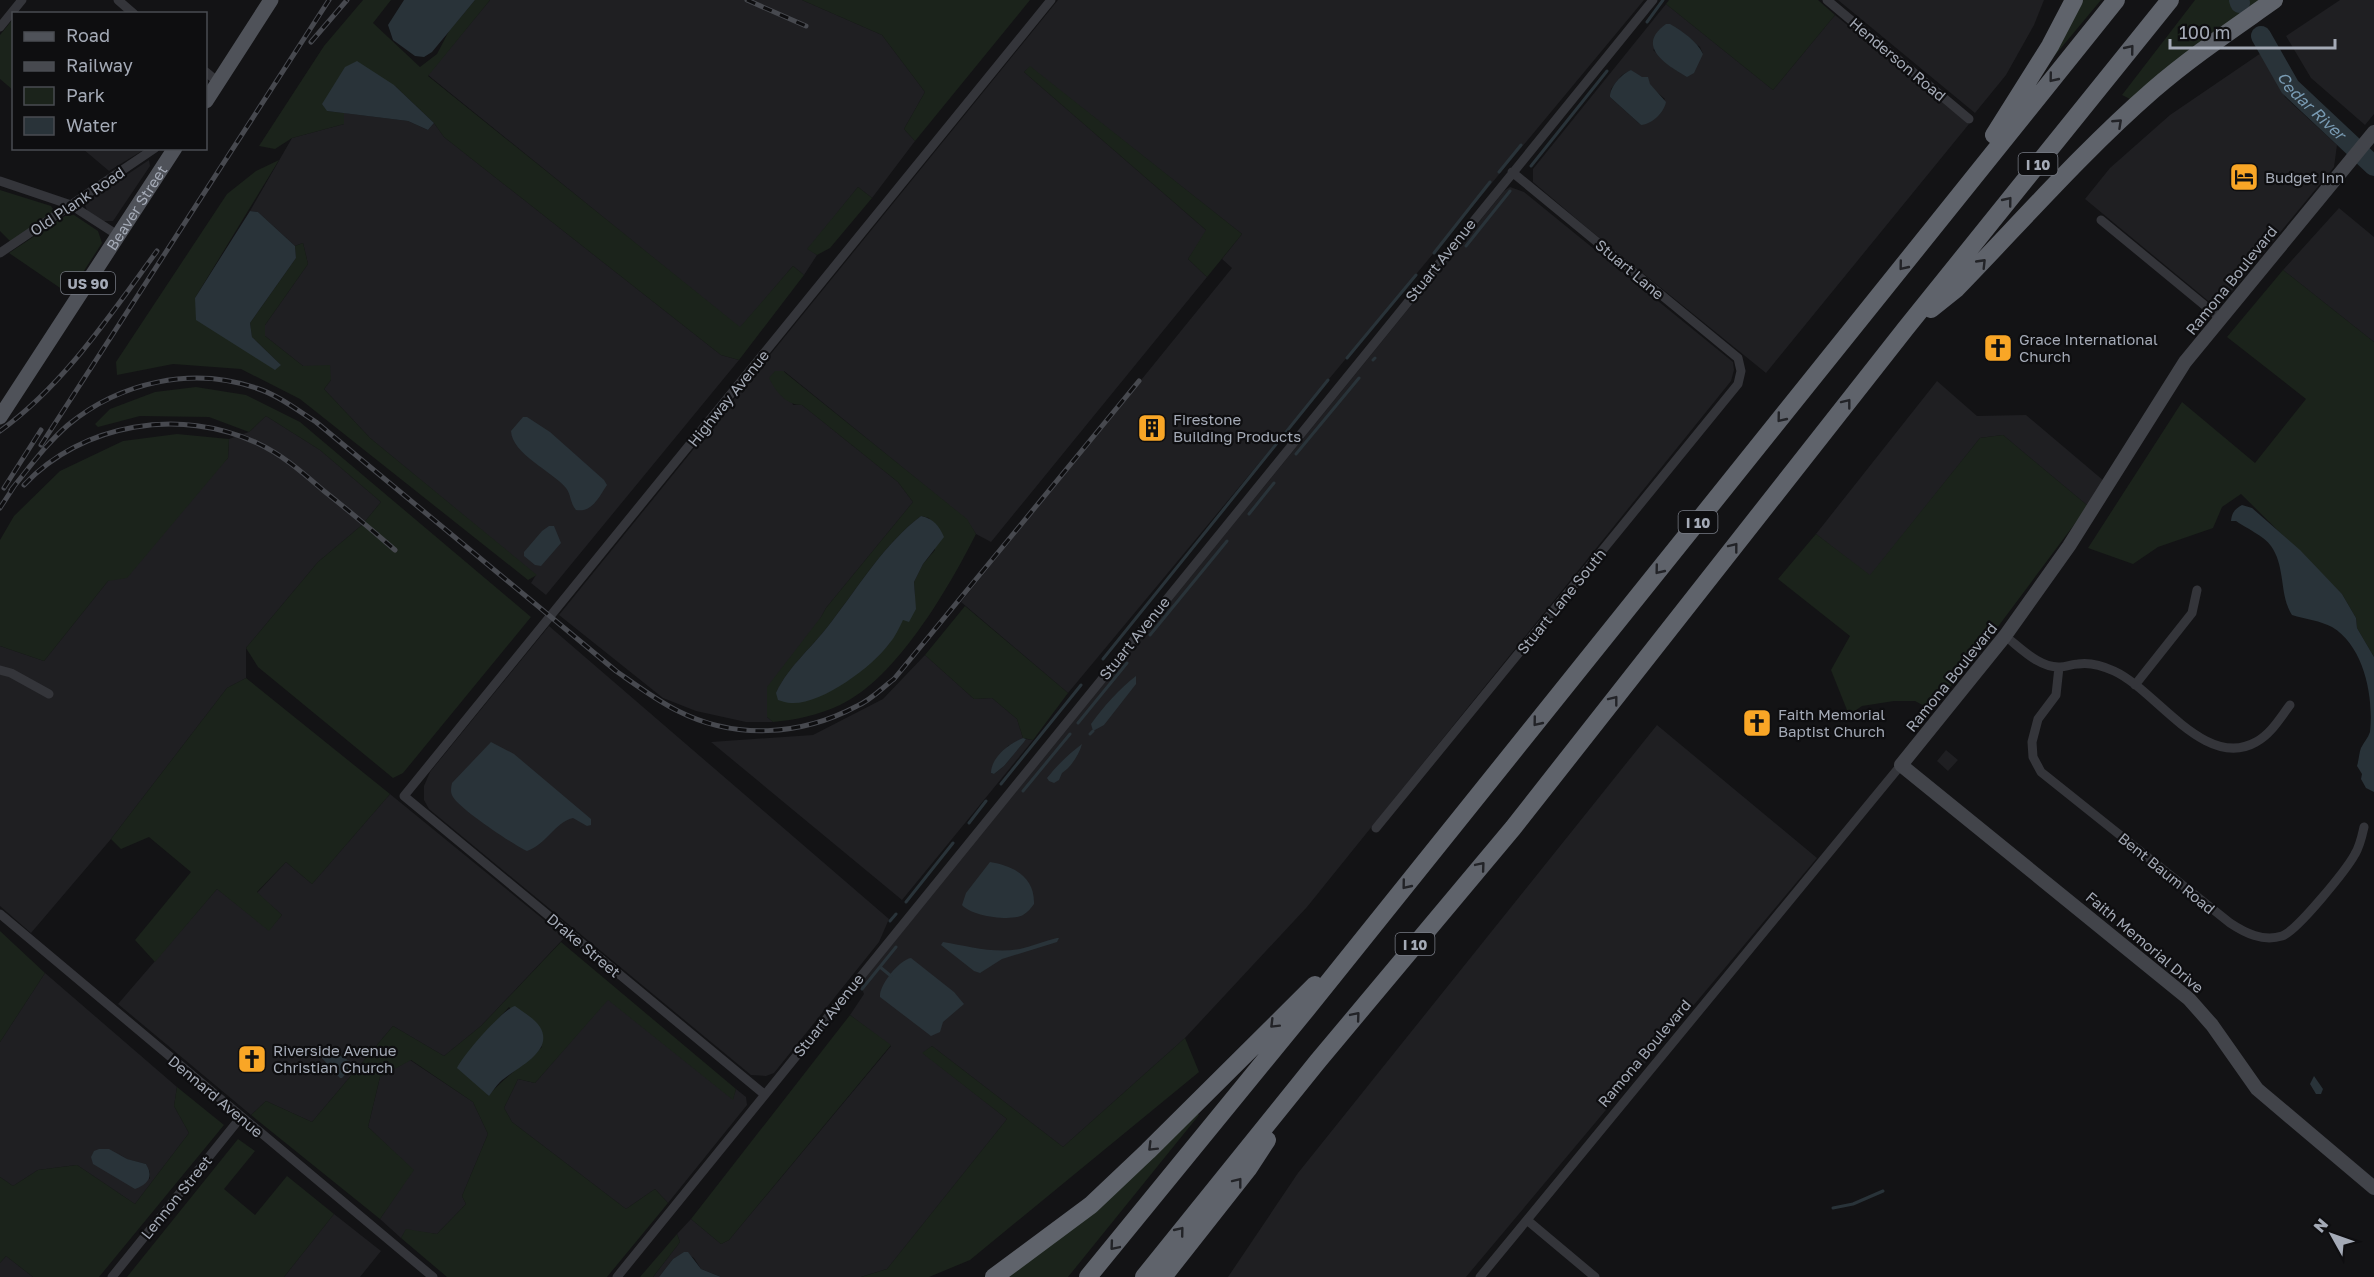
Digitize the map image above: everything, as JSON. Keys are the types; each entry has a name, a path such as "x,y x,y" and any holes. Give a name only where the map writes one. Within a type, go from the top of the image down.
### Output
{"highway":[{"path":"1939,220 2050,46 2074,0"},
{"name":"I 10","path":"1088,1277 1349,957 2116,0"},
{"name":"I 10","path":"1144,1277 1318,1061 1513,828 1906,328 2170,0"},
{"path":"1906,328 1956,289 2111,129 2152,91 2207,46 2274,0"},
{"path":"994,1277 1091,1204 1148,1151 1311,988 1349,957"},
{"path":"1163,1277 1248,1169 1318,1061"}],"main road":[{"path":"207,99 271,0"},
{"name":"Beaver Street","path":"0,417 174,150"}],"street":[{"path":"12,12 22,0"},
{"path":"118,0 132,12"},
{"name":"Highway Avenue","path":"404,796 1051,0"},
{"name":"Stuart Avenue","path":"617,1277 1653,0"},
{"name":"Henderson Road","path":"1827,0 1970,119"},
{"path":"0,27 12,12"},
{"path":"207,73 218,82"},
{"name":"Ramona Boulevard","path":"1480,1277 2005,636 2086,519 2167,388 2220,318 2374,132"},
{"name":"Old Plank Road","path":"0,254 152,150"},
{"name":"Stuart Lane","path":"1512,172 1738,358 1741,371"},
{"path":"0,181 71,205 119,236"},
{"path":"2101,220 2220,318"},
{"name":"Stuart Lane South","path":"1376,828 1738,384 1741,371"},
{"path":"2135,685 2192,613 2197,590"},
{"path":"2005,636 2033,658 2059,667 2079,663 2097,664 2115,672 2135,685 2203,740 2222,748 2240,749 2257,741 2271,729 2290,705"},
{"name":"Bent Baum Road","path":"2059,667 2056,695 2038,719 2031,742 2033,757 2041,772 2245,933 2260,937 2282,936 2302,921 2356,853 2364,827"},
{"path":"0,670 11,673 49,694"},
{"name":"Faith Memorial Drive","path":"1901,765 2189,999 2212,1025 2245,1072 2270,1102 2374,1188"},
{"name":"Drake Street","path":"404,796 764,1094"},
{"name":"Dennard Avenue","path":"0,914 433,1277"},
{"name":"Lennon Street","path":"112,1277 241,1117"},
{"path":"1527,1220 1595,1277"}],"shaded area":[{"path":"490,0 802,0 882,35 925,92 904,129 915,141 872,198 858,187 808,249 817,255 804,275 793,266 740,328 428,75"},
{"path":"1058,0 1644,0 1068,693 961,602 1232,268 1222,259 1242,234 1030,67 1024,72 1207,231 1188,259 1207,277 991,542 976,534 966,519 784,371 793,405 802,405 898,482 913,502 826,608 767,717 773,722 746,722 696,711 663,698 559,615"},
{"path":"1838,0 2044,0 2034,25 2006,75 1975,113"},
{"path":"2340,0 2374,0 2374,114 2365,125 2311,78 2286,36"},
{"path":"1666,4 1773,90 1835,15 1969,124 1766,373 1533,182 1533,169","holes":["1676,28 1700,47 1703,54 1677,71 1653,50","1631,70 1665,99 1641,125 1610,97 1611,89 1622,75"]},
{"path":"2261,53 2285,97 2337,145 2334,167 2222,303 2212,304 2085,199 2110,168 2170,115"},
{"path":"344,113 408,121 428,130 434,123 444,137 721,355 739,360 546,595 531,583 536,575 370,438 324,389 331,380 303,366 265,336 265,325 308,264 303,243 295,246 258,212 250,211 292,138 344,124"},
{"path":"84,150 143,150 109,171"},
{"path":"149,160 150,166 113,221 103,221 88,213 85,205 89,200"},
{"path":"1510,187 1524,192 1733,362 1734,370 1731,381 1307,907 1185,1038 1063,1147 932,1046 923,1053 1007,1119 887,1269 861,1277 721,1277 701,1269 694,1258 685,1252 673,1259 659,1277 653,1277 680,1242 677,1234 691,1219 721,1244 729,1240 891,1046 850,1015 864,994 860,984 1504,191"},
{"path":"2339,208 2374,237 2374,342 2283,270"},
{"path":"1937,381 1977,416 2026,415 2104,481 2088,506 2003,435 1980,438 1870,576 1816,534"},
{"path":"266,416 320,450 381,502 362,525 318,562 246,648 246,678 227,688 111,839 31,933 0,906 0,646 44,661 108,581 228,458 229,439 249,432"},
{"path":"549,626 889,919 879,942 774,1073 766,1076 751,1075 429,809 424,800 424,786 430,772"},
{"path":"925,655 974,699 992,698 1017,719 1023,738 1008,746 991,773 994,774 1004,766 1026,739 1033,740 902,900 711,742 813,735 883,699"},
{"path":"1657,725 1817,858 1466,1277 1228,1277 1298,1173"},
{"path":"1946,750 1958,760 1948,771 1937,761"},
{"path":"390,794 565,937 481,1026 444,1056 393,1026 312,1122 266,1101 251,1115 118,1004 217,889 269,930 282,915 257,893 286,862 312,884"},
{"path":"45,973 177,1087 174,1106 189,1133 135,1204 77,1165 38,1170 13,1186 0,1177 0,1042","holes":["117,1152 126,1159 146,1164 150,1172 150,1179"]},
{"path":"608,999 733,1099 736,1089 746,1097 747,1105 668,1203 655,1189 626,1209 512,1122 504,1108 518,1079 535,1083"},
{"path":"410,1060 473,1102 488,1134 462,1196 466,1204 437,1234 406,1230 401,1238 380,1219 413,1170 368,1127 380,1077"},
{"path":"334,1214 381,1251 360,1277 284,1277"},
{"path":"6,1256 33,1277 0,1277 0,1263"}],"green space":[{"path":"363,0 391,0 373,23 420,67 437,54 449,31 475,0 490,0 428,76 740,327 793,266 804,275 739,360 721,355 444,137 434,123 394,85 327,111 344,113 344,124 292,138 275,149 259,146 324,46"},
{"path":"802,0 1030,0 915,141 904,129 925,92 882,35"},
{"path":"1669,0 1818,0 1835,15 1773,90 1666,4"},
{"path":"2079,0 2101,0 2046,66"},
{"path":"2195,0 2265,0 2130,99 2122,95"},
{"path":"12,20 12,89 0,79 0,35"},
{"path":"1030,66 1242,234 1207,277 1188,259 1206,230 1024,72"},
{"path":"279,160 195,298 281,365 252,337 250,323 296,258 295,246 303,243 308,264 265,325 265,336 303,366 330,365 331,380 324,389 370,438 537,575 528,580 300,399 241,369 173,364 117,375 116,362 227,194 256,171"},
{"path":"858,187 872,198 830,248 817,255 807,249"},
{"path":"0,190 51,206 55,212 11,242 0,231"},
{"path":"74,215 98,231 102,243 69,294 9,253 65,216"},
{"path":"2283,270 2374,342 2374,657 2357,628 2356,618 2342,594 2241,494 2222,507 2213,528 2158,547 2133,564 2088,548 2182,402 2255,463 2306,399 2227,337"},
{"path":"775,371 783,371 967,519 976,534 936,605 901,654 881,675 861,692 832,709 773,722 767,717 767,687 826,608 913,502 898,482 802,405 791,403 782,397 769,378","holes":["921,516 929,518 935,550 923,564 914,582 915,595 889,644 850,679 822,695 776,693 788,673 825,630 884,552"]},
{"path":"196,387 246,395 300,422 531,617 403,773 393,778 258,667 246,648 318,562 362,525 381,502 320,450 266,416 249,432 209,417 140,416 98,427 95,424 110,409 155,392"},
{"path":"177,434 229,439 228,458 127,578 108,581 44,661 0,646 0,540 14,516 60,471 123,441"},
{"path":"2003,435 2088,506 1994,632 1932,710 1915,701 1894,701 1862,706 1849,715 1831,670 1850,636 1778,579 1816,534 1870,575 1980,438"},
{"path":"965,606 1068,693 1033,740 1023,738 1017,719 992,698 974,699 925,655"},
{"path":"246,678 390,794 312,884 286,862 257,892 282,915 269,931 217,889 155,962 135,940 191,872 149,837 121,849 111,839 227,688"},
{"path":"0,931 45,973 0,1042"},
{"path":"561,942 736,1089 733,1100 608,1000 535,1083 518,1079 504,1108 512,1122 626,1209 655,1189 668,1203 607,1277 447,1277 401,1238 406,1229 437,1234 466,1204 462,1196 488,1134 473,1102 411,1060 380,1077 368,1127 414,1170 380,1219 251,1115 266,1101 312,1122 393,1026 444,1056 481,1026","holes":["509,1007 542,1047 501,1083 488,1096 478,1041"]},
{"path":"850,1015 891,1045 729,1240 721,1244 691,1219"},
{"path":"1185,1038 1199,1072 970,1260 929,1277 861,1277 887,1269 1007,1119 922,1053 932,1046 1063,1147"},
{"path":"177,1087 224,1125 99,1277 33,1277 6,1256 0,1263 0,1177 13,1186 38,1170 77,1165 135,1204 189,1133 174,1106"},
{"path":"1197,1113 1199,1115 1068,1277 1007,1277 1088,1217"},
{"path":"238,1139 255,1151 224,1189 255,1215 287,1176 334,1214 284,1277 127,1277"},
{"path":"677,1234 680,1242 653,1277 640,1277"}],"water":[{"path":"404,0 475,0 432,52 424,57 415,56 393,40 388,25"},
{"path":"1666,24 1670,24 1689,37 1703,54 1694,73 1687,77 1663,61 1653,47 1653,40 1657,32"},
{"path":"357,61 394,85 434,123 428,130 408,121 327,111 322,104 345,67"},
{"path":"1631,70 1642,77 1648,77 1650,84 1666,102 1660,114 1641,125 1610,97 1617,81"},
{"path":"250,211 258,212 295,246 296,258 250,323 252,337 281,365 275,370 196,320 195,298"},
{"path":"523,417 527,417 550,432 604,480 607,485 591,507 576,510 566,488 518,447 511,431"},
{"path":"2242,505 2252,508 2300,550 2342,594 2356,618 2357,628 2374,657 2374,792 2366,788 2357,766 2361,748 2370,732 2371,718 2368,688 2359,659 2352,646 2332,627 2292,615 2285,599 2279,563 2271,546 2255,532 2236,521 2231,521 2234,511"},
{"path":"921,516 936,524 944,537 923,564 914,582 916,609 909,622 903,620 881,653 845,683 817,698 803,702 789,703 778,700 776,693 788,673 825,630 884,552"},
{"path":"549,526 554,526 561,543 541,566 535,565 524,556 524,552"},
{"path":"1136,676 1136,684 1104,725 1093,731 1091,724 1106,704"},
{"path":"1023,738 1026,739 1004,766 994,774 991,773 998,756 1007,747"},
{"path":"491,742 514,754 591,819 591,825 587,826 573,818 561,824 540,844 527,851 465,810 452,795 452,783"},
{"path":"1082,744 1074,760 1059,780 1054,783 1049,781 1047,778 1055,769"},
{"path":"990,862 1007,866 1027,880 1031,887 1034,904 1023,915 1010,918 991,917 974,912 962,905 966,893"},
{"path":"1059,938 1057,942 1002,959 980,973 974,971 941,945 943,942 1001,951 1020,949"},
{"path":"911,958 954,992 964,1004 943,1022 940,1032 931,1036 880,997 883,986 891,974 901,963"},
{"path":"515,1006 540,1027 543,1036 542,1044 531,1059 500,1082 489,1096 457,1068 484,1033"},
{"path":"327,1048 354,1065 342,1078 322,1058"},
{"path":"2314,1076 2323,1089 2321,1094 2316,1094 2310,1084"},
{"path":"109,1149 127,1159 146,1164 149,1173 148,1180 135,1189 93,1164 91,1157 94,1151"},
{"path":"688,1252 701,1269 721,1277 659,1277 673,1259"}],"waterway":[{"path":"1647,22 1663,0"},
{"name":"Cedar River","path":"2261,36 2290,87 2374,166"},
{"path":"1531,166 1607,71"},
{"path":"1499,172 1521,145"},
{"path":"1434,253 1490,182"},
{"path":"1466,246 1510,191"},
{"path":"1347,358 1416,275"},
{"path":"1296,454 1359,378"},
{"path":"1103,659 1328,380"},
{"path":"1249,514 1274,483"},
{"path":"1150,635 1227,541"},
{"path":"1078,723 1127,663"},
{"path":"1001,784 1081,685"},
{"path":"1090,734 1093,731"},
{"path":"1023,791 1070,734"},
{"path":"969,823 986,801"},
{"path":"906,902 953,843"},
{"path":"890,921 896,914"},
{"path":"862,989 896,947"},
{"path":"880,967 891,976"},
{"path":"1833,1208 1853,1204 1883,1191"}],"railway":[{"path":"41,445 329,0"},
{"path":"311,42 347,0"},
{"path":"747,0 806,26"},
{"path":"0,431 45,392 66,370 104,324 157,251"},
{"path":"11,490 60,432 88,410 110,398 157,382 182,379 207,378 256,388 280,399 316,422 616,671 654,697 678,711 722,727 768,731 813,724 836,716 872,697 894,679 1139,381"},
{"path":"24,485 48,464 74,447 103,435 134,427 165,424 197,426 228,432 275,453 395,550"},
{"path":"4,488 41,430"},
{"path":"0,508 15,485"}],"place":[{"name":"Budget Inn","path":"2244,177"},
{"name":"Grace International Church","path":"1998,348"},
{"name":"Firestone Building Products","path":"1152,428"},
{"name":"Faith Memorial Baptist Church","path":"1757,723"},
{"name":"Riverside Avenue Christian Church","path":"252,1059"}]}
